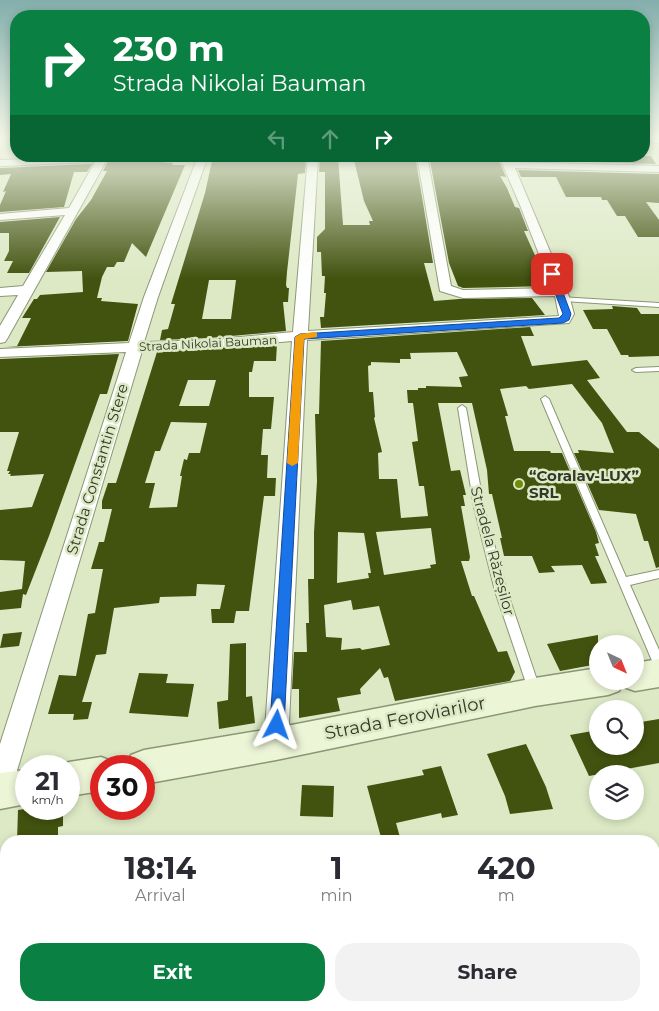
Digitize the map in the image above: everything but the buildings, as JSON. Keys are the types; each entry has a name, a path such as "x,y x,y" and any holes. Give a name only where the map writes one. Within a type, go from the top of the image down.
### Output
{"main road":[{"path":"644,676 659,673"},
{"name":"Strada Feroviarilor","path":"155,765 276,744 535,692 589,684"},
{"path":"0,791 15,789"}],"street":[{"path":"0,339 87,184"},
{"name":"Strada Constantin Stere","path":"0,784 151,297 193,184"},
{"path":"276,744 311,184"},
{"path":"427,184 446,288 450,292 463,294 561,295 517,184"},
{"path":"0,217 71,211"},
{"path":"0,292 29,290"},
{"name":"Strada Nikolai Bauman","path":"0,353 209,344 551,322 566,318 567,314 561,295"}],"lane":[{"path":"561,295 659,305"},
{"path":"636,370 659,369"},
{"path":"545,399 659,663"},
{"name":"Stradela Răzeșilor","path":"462,408 479,507 501,591 535,692"},
{"path":"623,582 659,574"}],"slow traffic":[{"path":"292,463 300,337 314,335"}],"place":[{"name":"“Coralav-LUX” SRL","path":"519,484"}],"route":[{"path":"277,725 300,337 338,333 564,320 567,314 552,274"}]}
